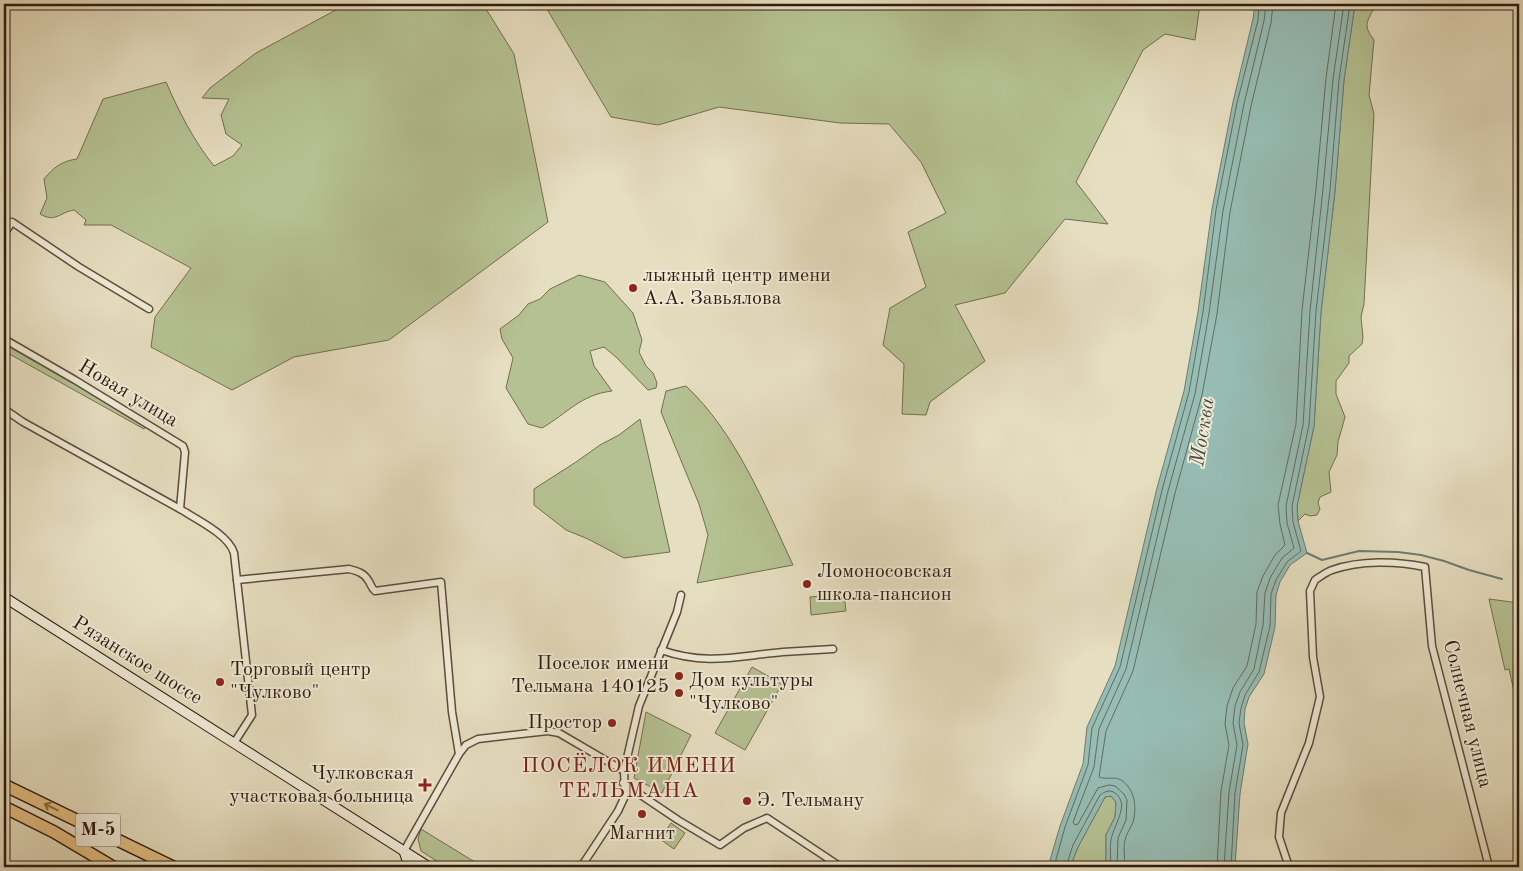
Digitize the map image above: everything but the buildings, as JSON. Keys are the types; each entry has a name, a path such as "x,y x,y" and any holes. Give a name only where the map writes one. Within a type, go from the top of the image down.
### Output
{"highway":[{"name":"М-5","path":"4,785 174,867"},
{"name":"М-5","path":"4,807 54,832 114,867"}],"main road":[{"name":"Рязанское шоссе","path":"4,597 429,867"},
{"path":"404,851 409,867"}],"street":[{"path":"4,234 12,222 79,267 149,309"},
{"name":"Новая улица","path":"4,339 183,446 185,452 180,508"},
{"path":"4,409 31,426 180,508 226,539 233,547 252,715 234,743"},
{"name":"Солнечная улица","path":"1289,867 1279,837 1281,813 1309,743 1320,697 1313,658 1310,591 1315,580 1332,570 1369,562 1410,564 1425,567 1432,646 1489,867"},
{"path":"237,580 350,569 361,572 375,591 441,582 452,712 459,754"},
{"path":"581,867 625,796 624,771 639,706 677,612 681,595"},
{"path":"661,650 682,657 725,660 782,652 833,650"},
{"path":"404,851 459,754 466,745 478,738 548,731 559,734 624,771"},
{"path":"623,783 678,820 720,845 744,828 767,818 842,867"}],"green space":[{"path":"347,4 479,4 488,12 514,54 548,222 389,340 294,357 232,390 151,347 155,317 191,268 111,225 84,225 86,220 74,210 50,218 40,214 47,198 44,179 59,165 77,159 103,99 166,82 187,126 214,166 233,156 242,145 226,134 221,115 229,99 202,98 210,88 256,53"},
{"path":"544,4 1200,4 1195,40 1165,34 1143,50 1076,182 1108,224 1065,219 1005,293 955,305 985,361 930,402 926,415 902,414 904,364 883,345 890,308 926,287 908,232 946,213 921,162 889,124 840,123 719,107 658,125 611,117"},
{"path":"1355,4 1375,4 1367,22 1368,30 1374,40 1369,95 1374,114 1364,304 1361,317 1363,337 1362,344 1349,356 1349,363 1336,381 1336,394 1345,417 1338,442 1337,455 1329,472 1331,492 1320,497 1318,503 1320,509 1317,515 1310,516 1305,514 1298,521 1297,506 1314,426 1321,312 1335,191 1344,80"},
{"path":"579,275 605,282 633,313 642,340 639,352 646,366 653,373 657,383 656,388 648,390 604,347 590,351 594,366 612,391 591,396 542,428 528,424 506,388 513,358 502,339 500,329 519,315 528,304 540,299 550,289"},
{"path":"4,344 147,424 144,429 4,351"},
{"path":"686,386 720,425 734,447 760,494 793,565 697,583 708,535 699,504 661,412 666,391"},
{"path":"640,419 670,552 624,558 566,530 534,505 534,489 600,445 619,435"},
{"path":"844,594 846,611 811,615 810,597"},
{"path":"1489,599 1519,603 1519,714 1509,669 1505,670"},
{"path":"752,667 782,684 745,750 715,733"},
{"path":"646,712 691,735 662,793 634,778"},
{"path":"1111,796 1116,802 1115,817 1106,835 1106,867 1070,867 1078,847 1105,797"},
{"path":"671,823 685,833 674,849 660,839"},
{"path":"421,829 483,867 446,867 421,851 418,839"}],"water":[{"name":"Москва","path":"1255,4 1355,4 1344,80 1335,191 1321,312 1314,426 1297,506 1298,521 1307,553 1290,565 1280,582 1276,595 1275,627 1264,674 1249,697 1245,709 1244,723 1248,744 1240,794 1235,867 1106,867 1106,835 1115,817 1116,802 1111,796 1105,797 1078,847 1070,867 1048,867 1060,826 1083,764 1087,727 1115,666 1157,488 1184,391 1198,312 1212,209"}],"waterway":[{"path":"1307,553 1322,560 1359,551 1398,552 1421,555 1502,579"}],"place":[{"name":"лыжный центр имени А.А. Завьялова","path":"633,288"},
{"name":"Ломоносовская школа-пансион","path":"807,584"},
{"name":"Поселок имени Тельмана 140125","path":"679,676"},
{"name":"Торговый центр \"Чулково\"","path":"220,682"},
{"name":"Дом культуры \"Чулково\"","path":"679,693"},
{"name":"Простор","path":"612,723"},
{"name":"Чулковская участковая больница","path":"425,785"},
{"name":"Э. Тельману","path":"747,801"},
{"name":"Магнит","path":"642,814"}],"district":[{"name":"ПОСЁЛОК ИМЕНИ ТЕЛЬМАНА","path":"629,778"}]}
